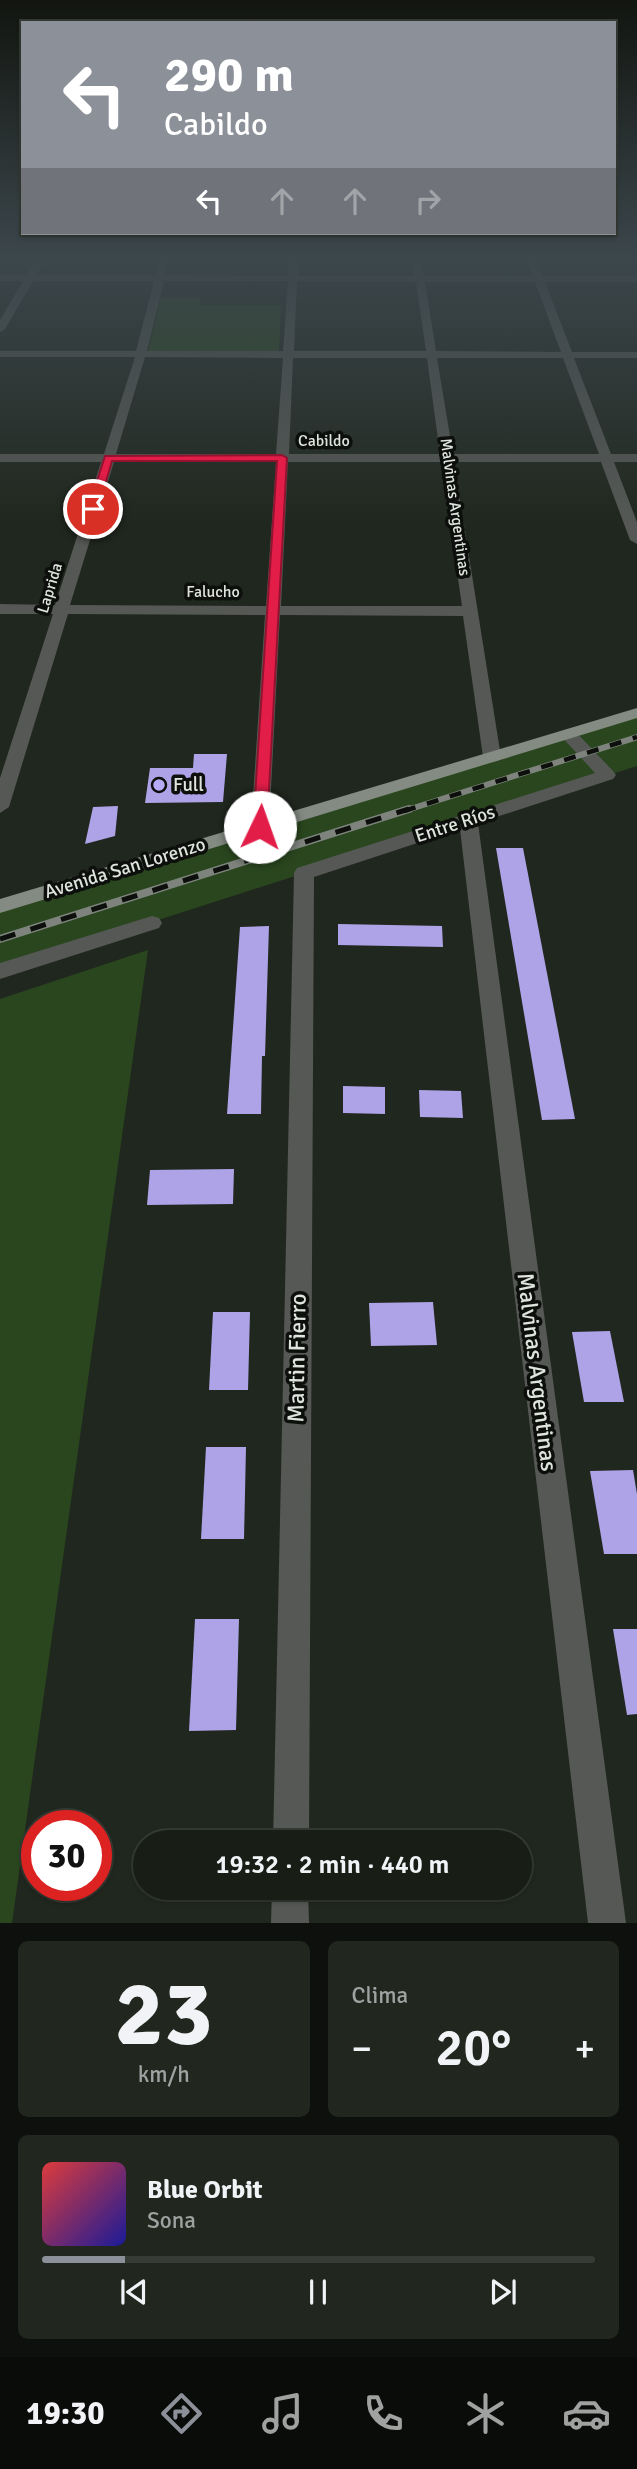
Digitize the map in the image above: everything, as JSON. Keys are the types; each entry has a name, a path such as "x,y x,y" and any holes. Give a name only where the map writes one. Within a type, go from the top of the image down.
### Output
{"main road":[{"name":"Avenida San Lorenzo","path":"0,906 637,713"}],"street":[{"name":"Laprida","path":"0,807 143,348"},
{"path":"260,827 288,348"},
{"name":"Malvinas Argentinas","path":"432,348 492,757"},
{"path":"564,348 637,540"},
{"path":"0,354 637,355"},
{"name":"Cabildo","path":"0,458 637,458"},
{"name":"Falucho","path":"0,609 469,611"},
{"name":"Entre Ríos","path":"304,873 607,775 568,734"},
{"name":"Malvinas Argentinas","path":"467,821 607,1923"},
{"name":"Martin Fierro","path":"291,1830 304,873"},
{"path":"0,971 152,922"},
{"path":"290,1900 290,1923"}],"green space":[{"path":"149,348 279,348 279,351 148,351"},
{"path":"637,713 637,766 0,971 0,906"},
{"path":"148,950 28,1810 21,1810 21,1859 12,1923 0,1923 0,999"}],"building":[{"path":"194,754 227,754 223,802 145,803 150,768 193,768"},
{"path":"118,806 115,836 85,844 93,807"},
{"path":"496,848 523,848 575,1119 542,1120"},
{"path":"338,924 442,926 443,947 338,945"},
{"path":"269,926 261,1114 227,1114 240,927"},
{"path":"343,1086 385,1087 385,1114 343,1113"},
{"path":"419,1090 461,1091 463,1118 420,1117"},
{"path":"234,1169 233,1204 147,1205 150,1170"},
{"path":"433,1302 437,1345 371,1346 369,1303"},
{"path":"213,1312 250,1312 248,1390 209,1390"},
{"path":"610,1331 624,1402 584,1402 572,1332"},
{"path":"206,1447 246,1447 244,1539 201,1539"},
{"path":"633,1470 637,1494 637,1554 604,1554 590,1471"},
{"path":"195,1619 239,1619 236,1730 189,1731"},
{"path":"613,1629 637,1629 637,1714 627,1715"}],"railway":[{"path":"404,811 637,737"},
{"path":"0,939 409,809"}],"place":[{"name":"Full","path":"159,785"}],"route":[{"path":"93,509 108,458 282,458 260,827"}]}
